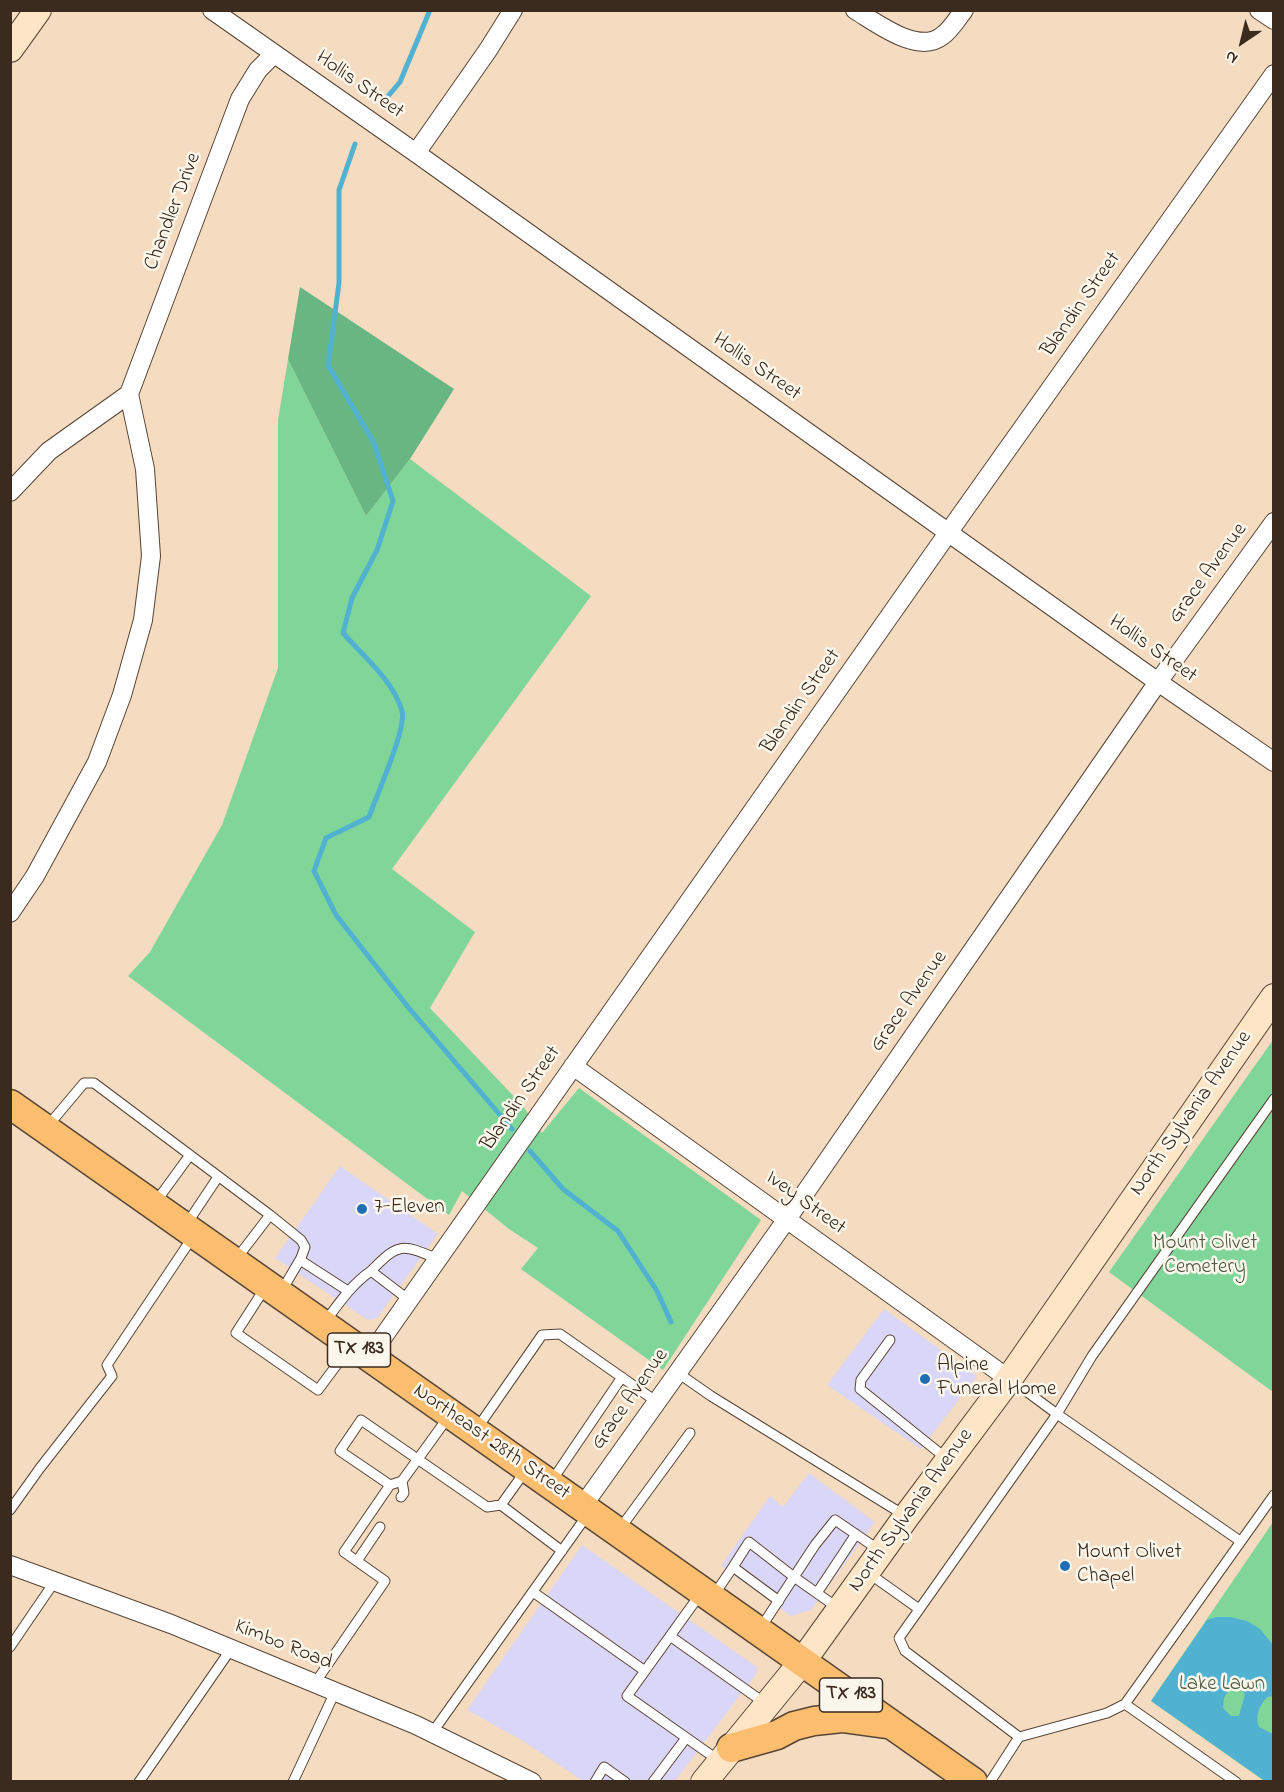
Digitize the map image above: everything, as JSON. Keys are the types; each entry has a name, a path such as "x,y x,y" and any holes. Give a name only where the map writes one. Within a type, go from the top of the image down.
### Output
{"main road":[{"path":"10,49 38,10"},
{"name":"North Sylvania Avenue","path":"704,1782 802,1662 881,1551 1010,1379 1274,997"},
{"name":"Northeast 28th Street","path":"16,1112 46,1129 973,1782"},
{"path":"726,1755 794,1726 814,1720 842,1718 895,1727"}],"street":[{"name":"Hollis Street","path":"212,10 1274,762"},
{"path":"416,153 513,10"},
{"path":"855,10 905,39 928,42 941,37 964,10"},
{"path":"1259,10 1274,20"},
{"name":"Chandler Drive","path":"129,394 240,99 258,70 274,54"},
{"name":"Blandin Street","path":"360,1351 409,1300 1274,74"},
{"path":"10,492 49,451 129,394 145,469 151,556 142,620 122,695 97,762 35,876 10,913"},
{"name":"Grace Avenue","path":"586,1510 657,1402 788,1219 1158,682 1274,522"},
{"name":"Ivey Street","path":"573,1066 1010,1379"},
{"name":"Kimbo Road","path":"10,1565 171,1624 315,1683 432,1733 532,1782"}],"lane":[{"path":"46,1129 84,1083 94,1083 270,1215 301,1240 305,1247 300,1260 236,1333 318,1390 360,1351"},
{"path":"1019,1737 905,1651 899,1638 1057,1414 1092,1356 1274,1099"},
{"path":"153,1205 190,1155"},
{"path":"10,1509 112,1376 107,1365 190,1231 219,1177"},
{"path":"234,1262 270,1215"},
{"path":"323,1324 360,1278 397,1248 410,1248 438,1258"},
{"path":"300,1260 348,1291"},
{"path":"371,1270 409,1300"},
{"path":"475,1431 542,1335 560,1334 657,1402"},
{"path":"890,1340 861,1380 860,1389 949,1460"},
{"path":"678,1373 711,1396 906,1517"},
{"path":"390,1485 340,1451 361,1420 487,1507 501,1505 538,1476 622,1377"},
{"path":"1010,1379 1240,1541"},
{"path":"315,1683 385,1581 344,1552 390,1485 402,1481 450,1414"},
{"path":"618,1532 690,1433"},
{"path":"401,1497 404,1493 402,1481"},
{"path":"990,1782 1019,1737 1107,1713 1125,1704 1274,1495"},
{"path":"501,1505 562,1551"},
{"path":"432,1733 562,1551 586,1510"},
{"path":"759,1631 835,1520 881,1551"},
{"path":"357,1560 380,1527"},
{"path":"817,1593 856,1534"},
{"path":"726,1755 686,1738 627,1696 670,1636 733,1567 749,1542 840,1609"},
{"path":"733,1567 779,1601"},
{"path":"866,1572 919,1609"},
{"path":"12,1641 55,1581"},
{"path":"533,1592 645,1671"},
{"path":"670,1636 767,1705"},
{"path":"139,1782 231,1649"},
{"path":"293,1782 335,1692"},
{"path":"1125,1704 1236,1782"},
{"path":"653,1782 686,1738"},
{"path":"595,1782 604,1767 625,1782"}],"shaded area":[{"path":"340,1166 438,1234 377,1318 368,1320 275,1258"},
{"path":"884,1309 977,1376 921,1449 827,1385"},
{"path":"809,1473 875,1522 811,1610 791,1616 721,1566 770,1496 783,1507"},
{"path":"582,1545 757,1667 757,1673 675,1781 583,1781 523,1741 467,1710"}],"green space":[{"path":"300,287 454,389 410,459 366,516 288,359"},
{"path":"288,359 366,516 410,459 591,596 392,869 475,932 430,1008 522,1105 542,1133 579,1088 761,1220 663,1370 521,1269 538,1248 509,1229 462,1191 449,1215 128,976 150,952 222,825 278,668 278,420"},
{"name":"Mount Olivet Cemetery","path":"1273,1040 1273,1392 1109,1272"},
{"name":"Lake Lawn","path":"1273,1522 1273,1781 1264,1781 1151,1701"}],"water":[{"name":"Lake Lawn","path":"1216,1617 1230,1617 1247,1621 1260,1629 1273,1645 1273,1696 1264,1700 1258,1711 1257,1719 1259,1727 1273,1734 1273,1781 1265,1781 1151,1701 1207,1620","holes":["1240,1689 1245,1694 1239,1716 1231,1716 1223,1708 1224,1698 1229,1690"]}],"waterway":[{"path":"384,101 400,82 430,10"},
{"path":"355,144 339,190 339,283 328,365 374,443 393,501 377,550 352,598 343,633 377,669 392,689 402,711 402,720 396,747 369,817 326,838 314,871 336,915 408,1007 512,1129"},
{"path":"530,1151 563,1189 618,1231 657,1291 671,1322"}],"place":[{"name":"7-Eleven","path":"362,1209"},
{"name":"Alpine Funeral Home","path":"925,1379"},
{"name":"Mount Olivet Chapel","path":"1065,1566"}]}
